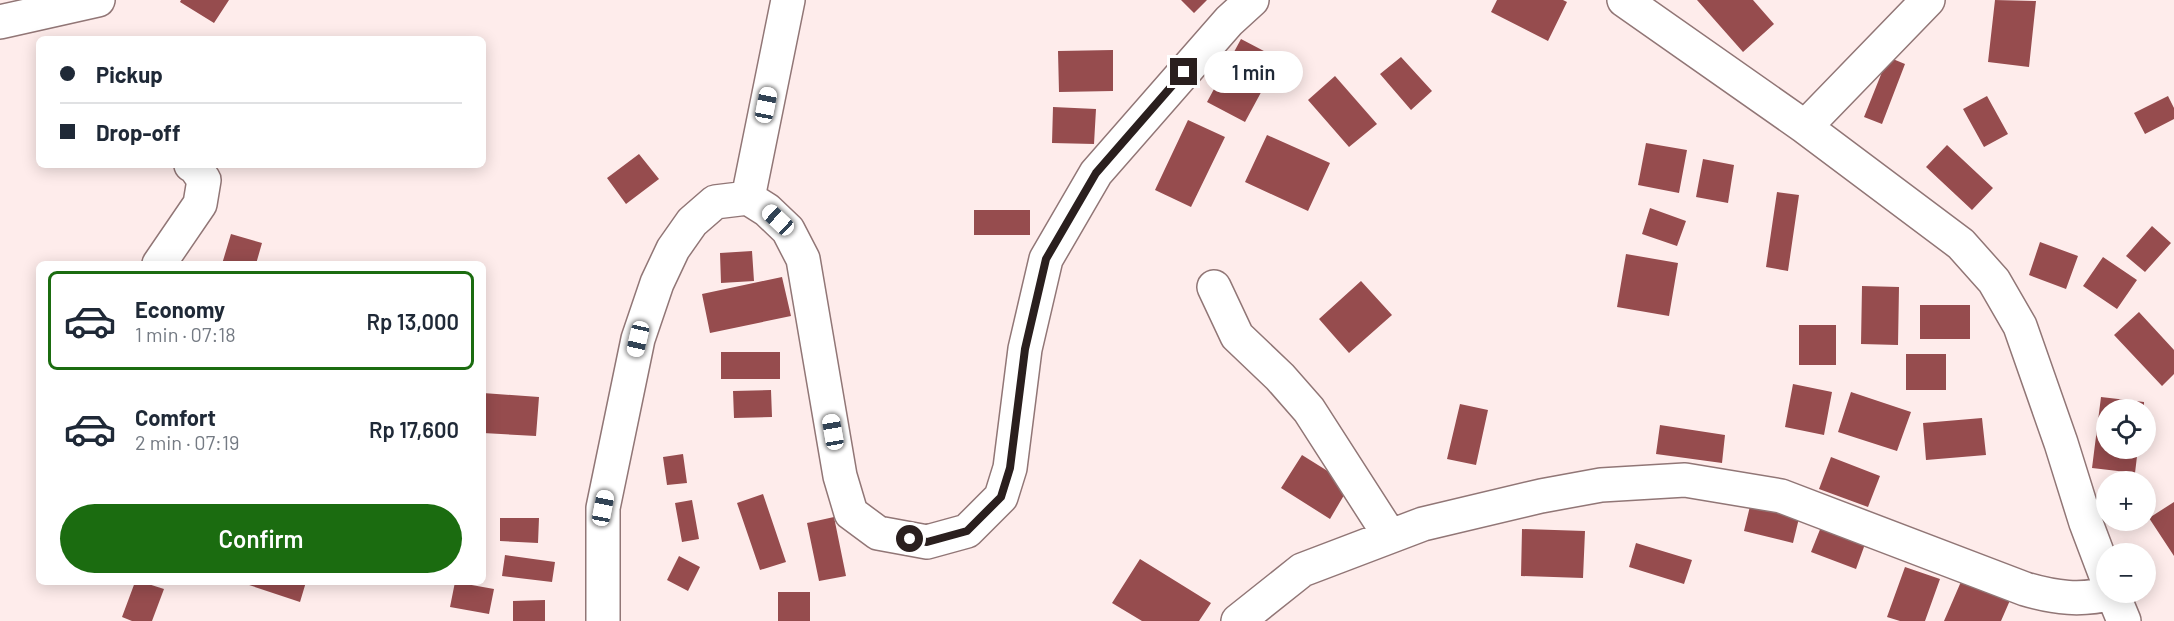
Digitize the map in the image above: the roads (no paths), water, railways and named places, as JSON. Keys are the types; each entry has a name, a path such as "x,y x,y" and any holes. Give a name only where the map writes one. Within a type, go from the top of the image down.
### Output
{"street":[{"path":"0,22 49,25 98,0"},
{"path":"748,198 788,0"},
{"path":"603,621 603,508 638,339 657,284 673,249 693,222 715,202 748,198 767,210 788,230 803,259 840,476 851,513 878,533 927,542 967,531 1001,497 1010,468 1025,349 1046,259 1096,173 1229,21 1252,0"},
{"path":"1624,0 1805,127 1961,244 1994,280 2020,326 2096,549"},
{"path":"1805,127 1928,0"},
{"path":"161,261 200,204 204,180 196,168"},
{"path":"1214,287 1237,336 1280,377 1309,410 1390,536"},
{"path":"1238,621 1302,570 1422,524 1541,496 1601,486 1685,480 1781,496 2048,596 2068,599 2096,597"}]}
